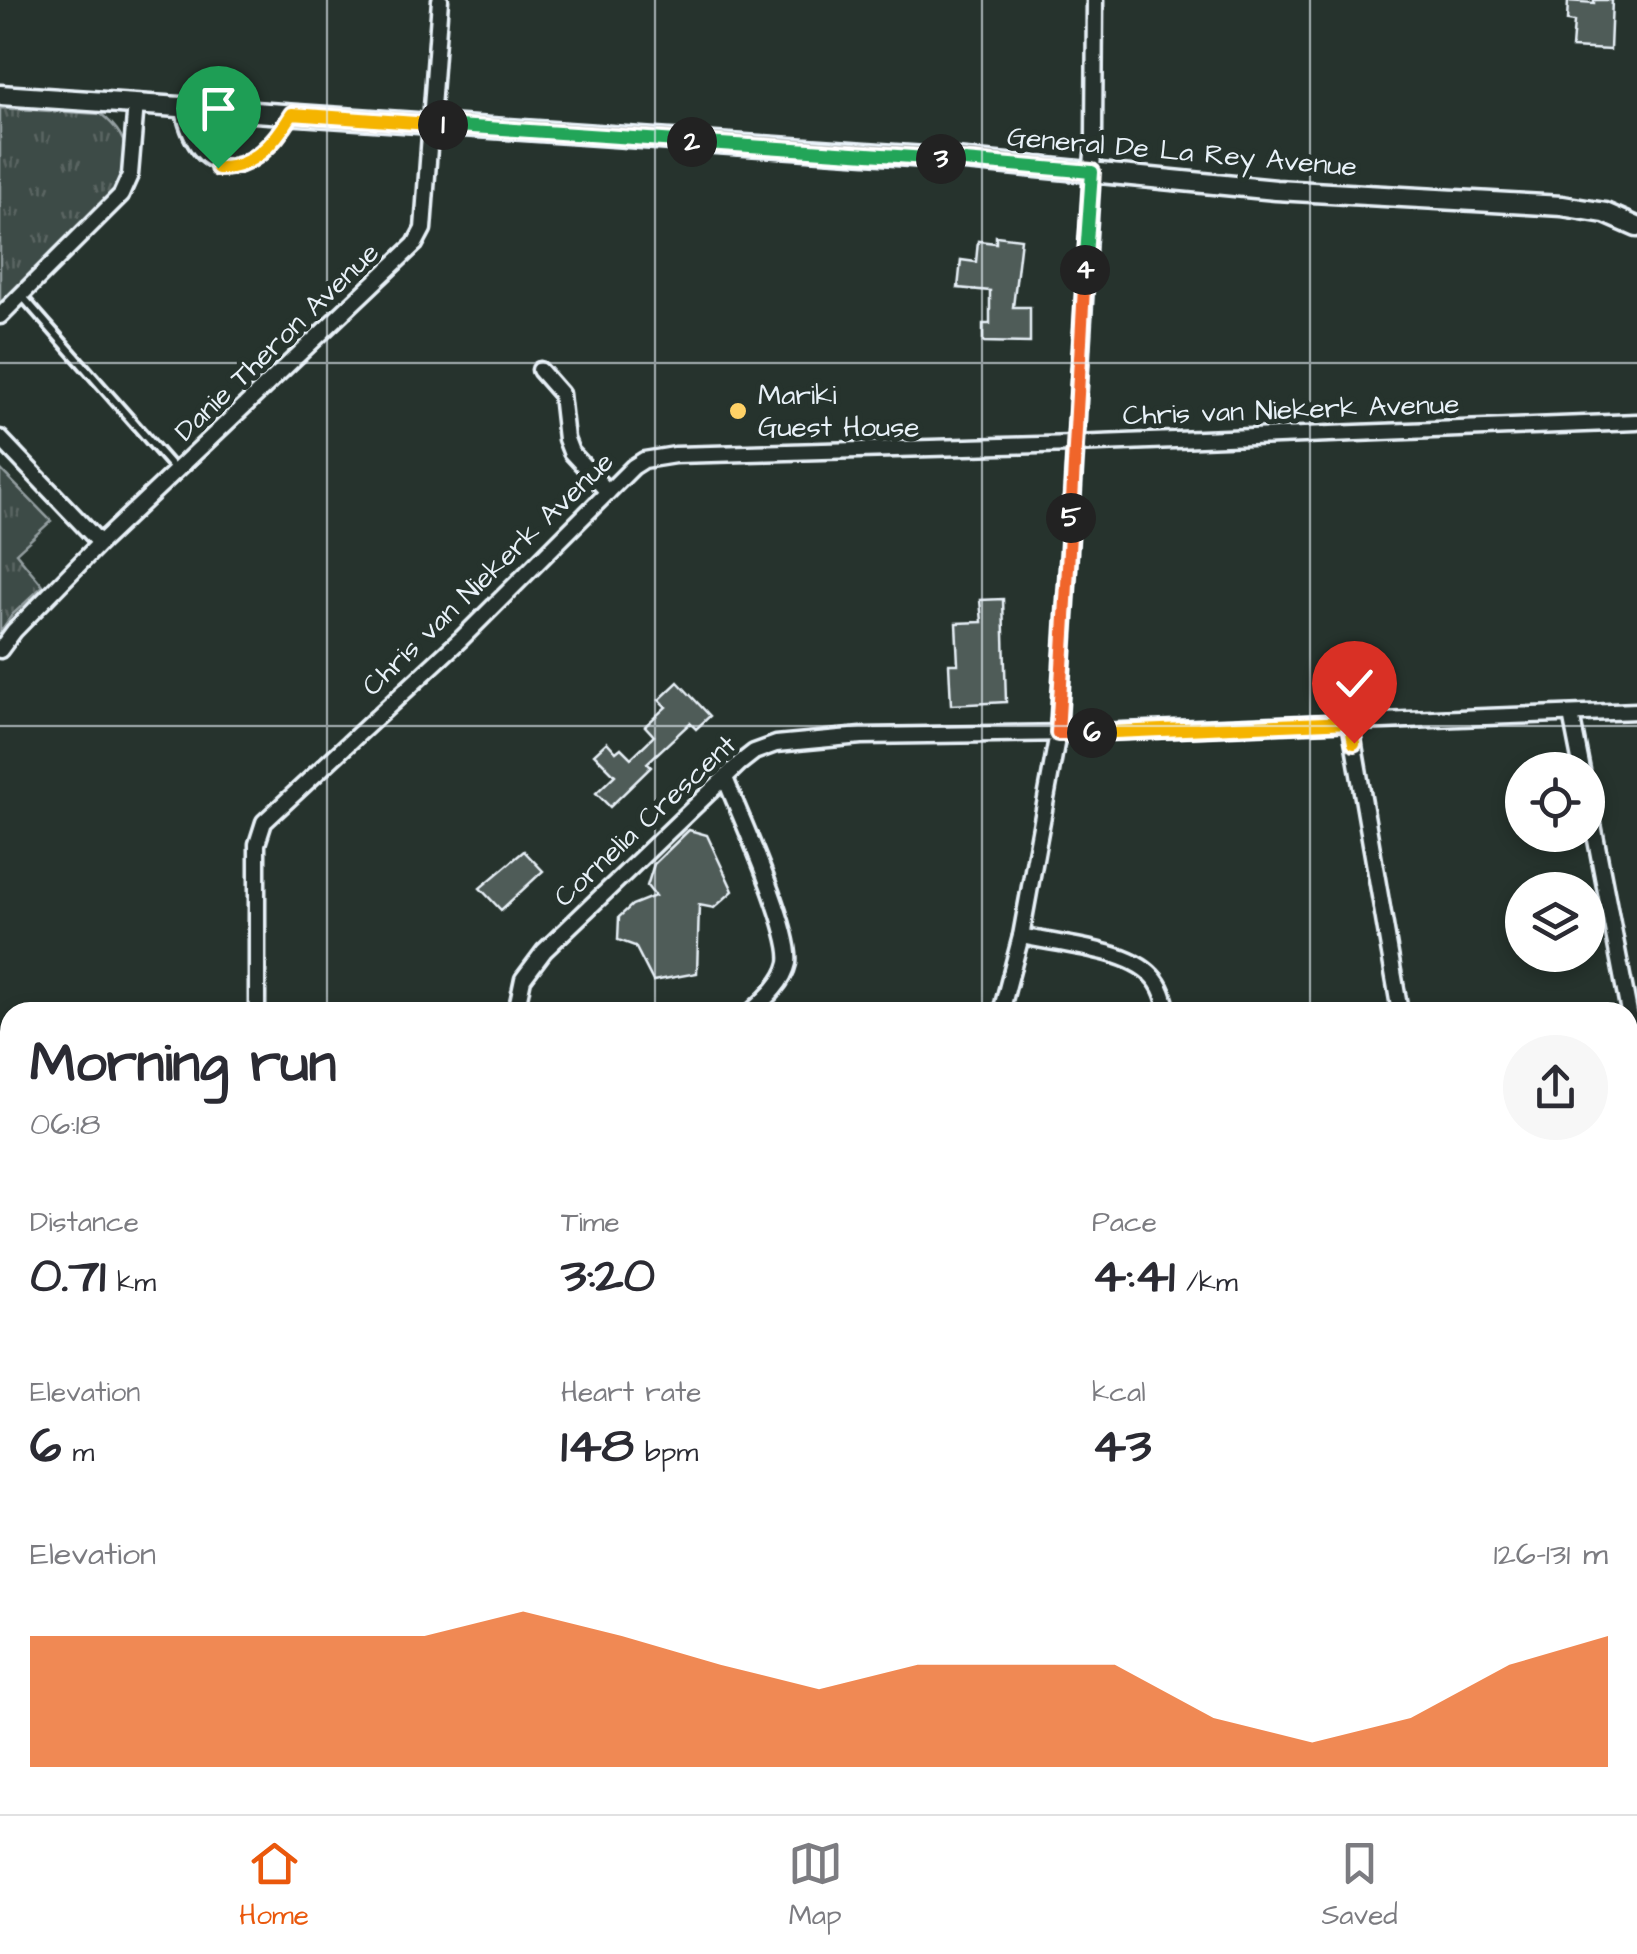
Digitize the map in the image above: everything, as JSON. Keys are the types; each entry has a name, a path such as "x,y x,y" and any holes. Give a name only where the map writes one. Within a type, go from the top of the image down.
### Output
{"street":[{"name":"Danie Theron Avenue","path":"0,650 100,543 415,244 423,229 440,0"},
{"path":"1004,1002 1021,936 1058,733 1092,172 1095,0"},
{"name":"General De La Rey Avenue","path":"0,95 955,160 1276,190 1562,206 1594,209 1637,227"},
{"path":"0,316 120,196 130,175 136,104"},
{"path":"540,370 561,394 571,452 608,492"},
{"name":"Chris van Niekerk Avenue","path":"257,1002 257,844 264,822 461,639 633,467 656,457 1637,422"},
{"path":"0,438 100,543"},
{"name":"Cornelia Crescent","path":"518,1002 523,979 534,961 725,778 754,752 790,742 862,736 1058,733 1637,711"},
{"path":"1571,714 1578,752"},
{"path":"1350,722 1398,1002"},
{"path":"725,778 776,907 788,952 781,980 760,1002"},
{"path":"1598,852 1627,1002"},
{"path":"1021,936 1110,954 1143,968 1160,986 1165,1002"}],"lane":[{"path":"179,106 183,125 200,156 218,168 240,165 266,148 278,138 292,114"},
{"path":"21,295 177,472"}],"green space":[{"path":"0,108 101,114 119,133 126,165 102,204 0,303"},
{"path":"0,469 51,521 16,553 43,586 0,632"}],"building":[{"path":"1612,0 1610,50 1572,48 1574,22 1567,21 1568,1"},
{"path":"996,236 1021,239 1013,307 1030,307 1030,343 983,342 983,324 990,324 990,291 958,288 961,260 976,262 978,241 996,243"},
{"path":"1003,599 1006,702 951,705 949,664 958,664 956,623 982,622 980,600"},
{"path":"678,682 710,716 696,729 690,723 647,763 651,767 610,807 596,793 615,775 594,754 607,742 616,752 621,748 631,758 654,736 645,726 666,707 659,700"},
{"path":"689,830 707,835 733,891 714,908 699,905 697,973 653,981 635,946 618,940 619,917 632,905 655,896 647,886 654,864"},
{"path":"524,851 543,871 501,910 480,888"}],"place":[{"name":"Mariki Guest House","path":"738,411"}],"route":[{"path":"218,168 240,165 266,148 278,138 292,114 1092,172 1058,733 1350,722 1354,743"}]}
